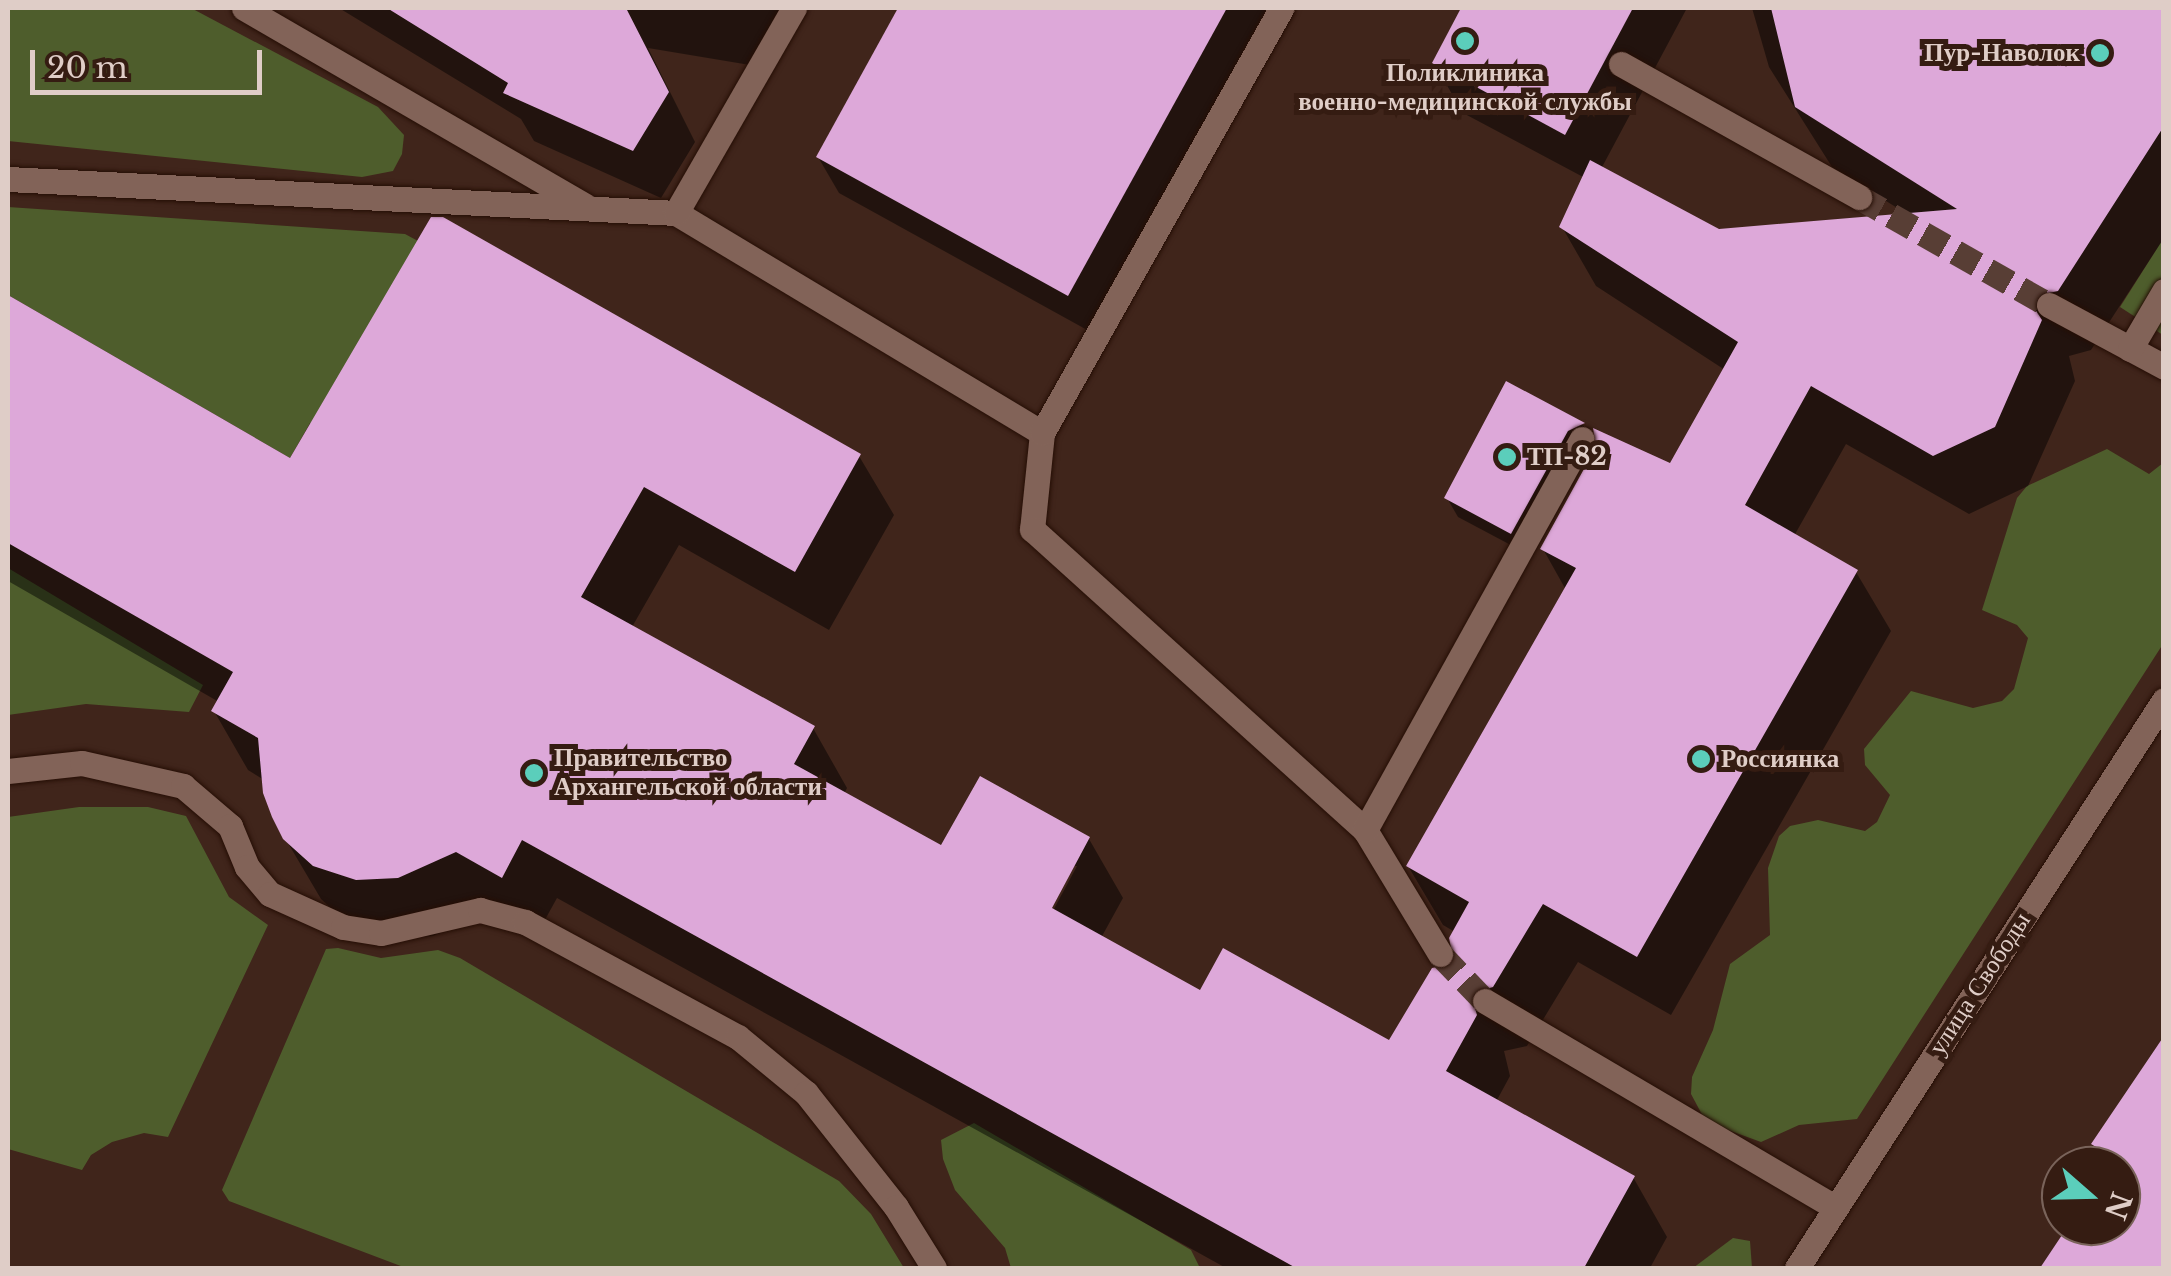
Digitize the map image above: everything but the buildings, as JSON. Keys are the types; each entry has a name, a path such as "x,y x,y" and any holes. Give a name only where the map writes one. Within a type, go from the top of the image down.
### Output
{"street":[{"path":"244,8 589,209"},
{"path":"676,213 794,8"},
{"path":"1281,8 1042,433 1032,529 1364,830 1440,954"},
{"path":"1621,64 1860,197"},
{"path":"8,179 676,213 1042,433"},
{"path":"2130,348 2164,292"},
{"path":"2049,305 2164,367"},
{"path":"1364,830 1582,439"},
{"name":"улица Свободы","path":"1797,1268 2164,700"},
{"path":"8,772 82,762 183,786 230,826 247,866 270,894 342,927 380,933 480,910 525,922 738,1038 806,1093 896,1207 934,1268"},
{"path":"1485,1001 1835,1208"}],"green space":[{"path":"8,8 191,8 378,107 404,135 402,154 393,171 362,177 8,141"},
{"path":"8,207 405,234 418,241 374,459 310,423 290,458 8,295"},
{"path":"2163,239 2163,335 2120,307"},
{"path":"2107,449 2149,474 2163,463 2163,644 1857,1119 1799,1125 1761,1142 1706,1122 1691,1094 1692,1077 1713,1030 1730,964 1770,935 1768,868 1779,836 1790,826 1818,820 1865,831 1877,822 1890,795 1865,765 1864,749 1911,691 1973,708 2002,701 2014,689 2028,638 2017,625 1982,610 2017,498 2027,486"},
{"path":"8,568 203,685 189,712 86,704 8,715"},
{"path":"79,807 148,807 186,816 229,897 268,925 168,1137 144,1133 112,1142 91,1155 82,1170 8,1149 8,817"},
{"path":"326,949 381,958 438,950 460,958 839,1181 871,1214 904,1268 406,1268 229,1201 222,1190"},
{"path":"974,1123 1191,1250 1200,1268 1011,1268 1005,1248 955,1190 943,1159 941,1140"},
{"path":"1733,1238 1750,1241 1752,1268 1693,1268"}],"tunnel":[{"path":"1859,197 2049,305"},
{"path":"1440,954 1485,1001"}],"place":[{"name":"Поликлиника военно-медицинской службы","path":"1465,41"},
{"name":"Пур-Наволок","path":"2100,53"},
{"name":"ТП-82","path":"1507,457"},
{"name":"Россиянка","path":"1701,759"},
{"name":"Правительство Архангельской области","path":"534,773"}]}
